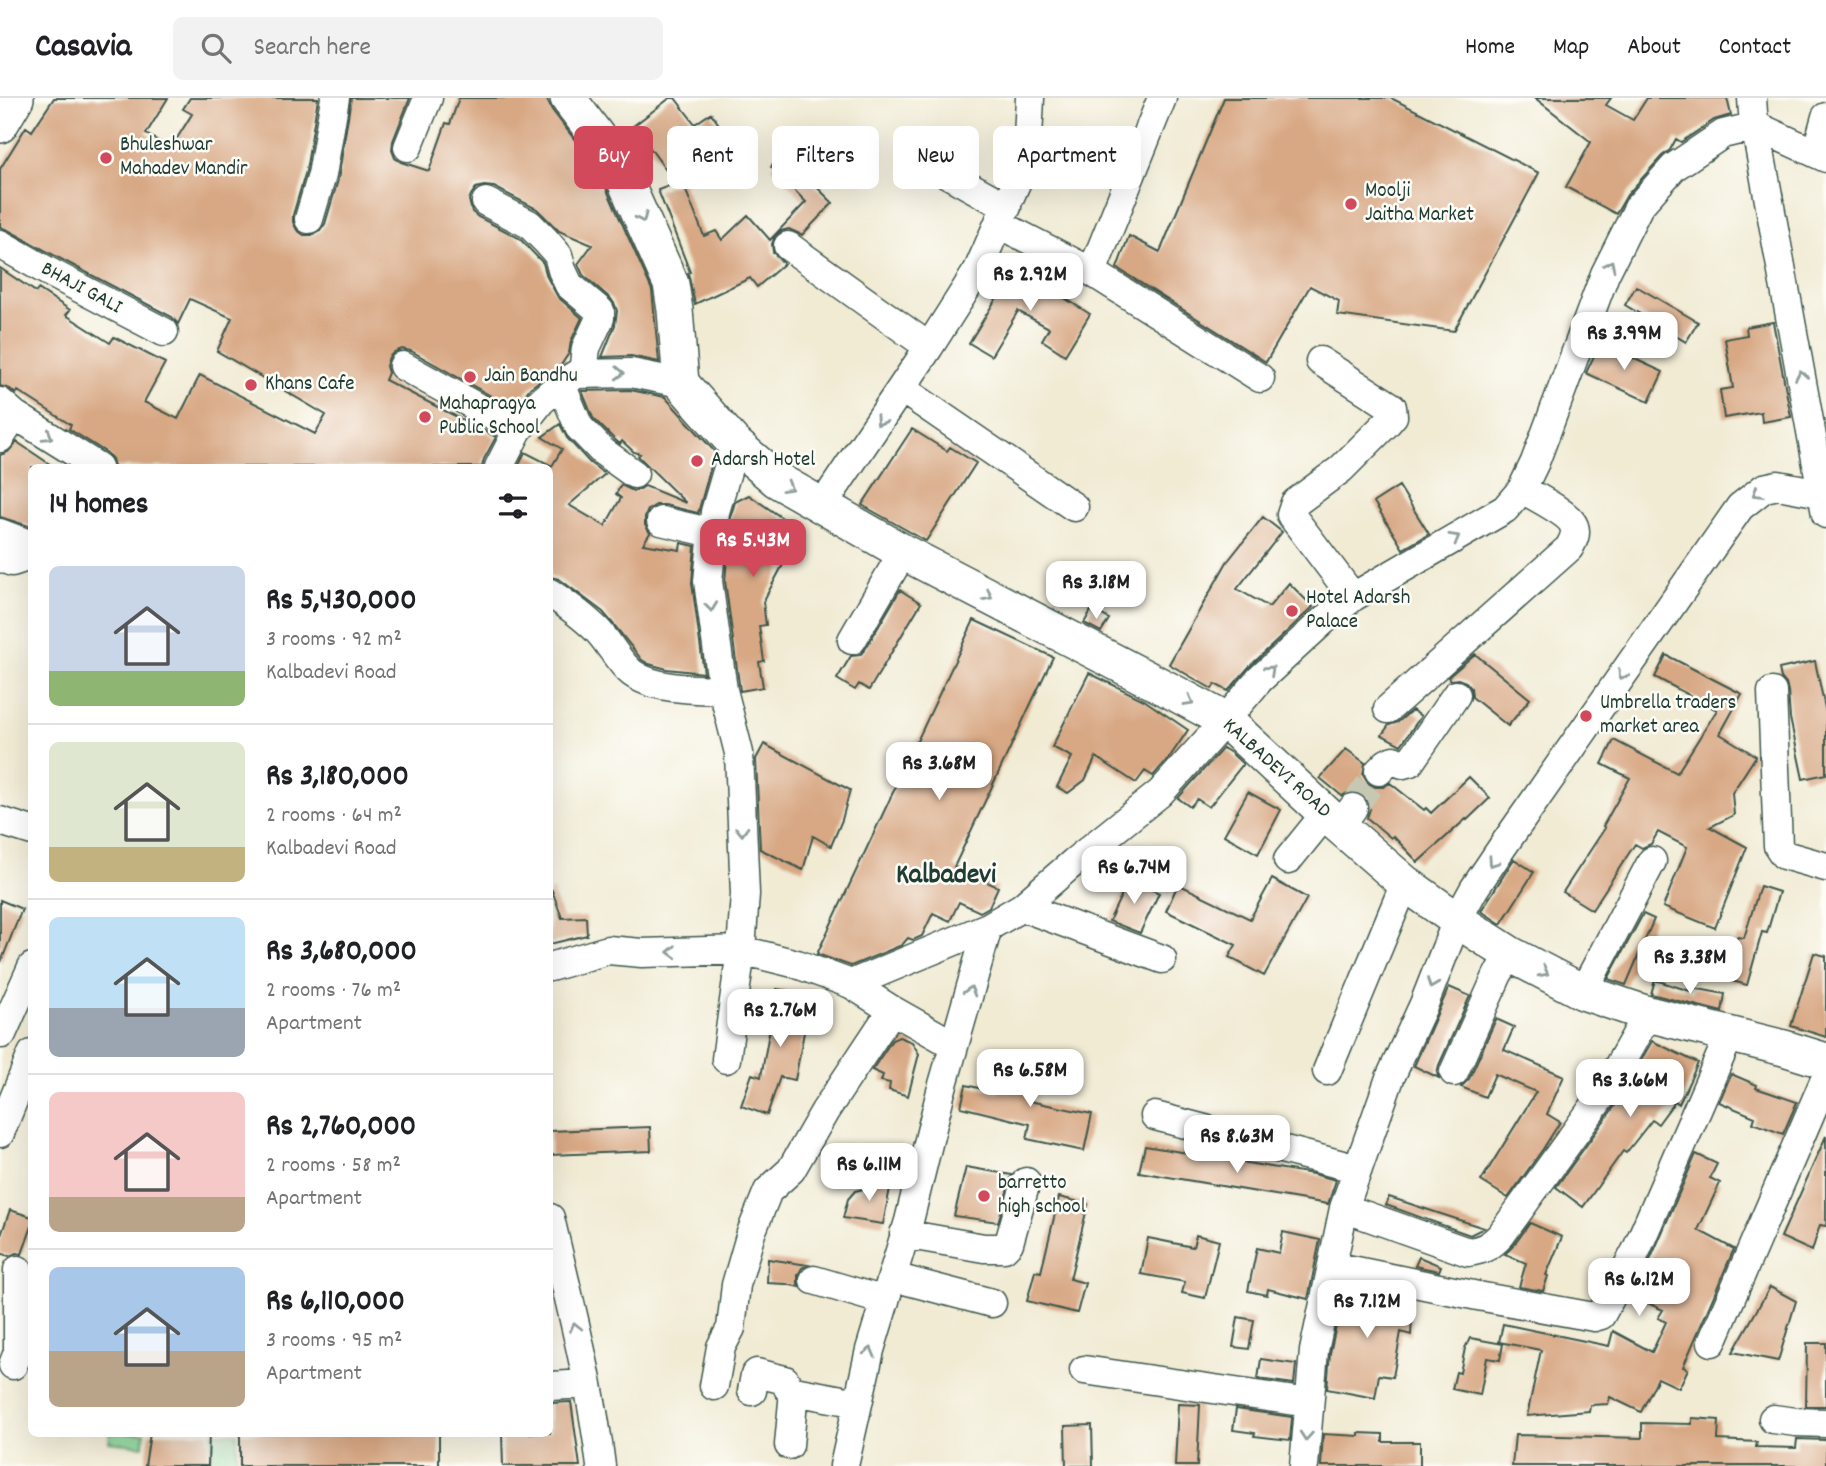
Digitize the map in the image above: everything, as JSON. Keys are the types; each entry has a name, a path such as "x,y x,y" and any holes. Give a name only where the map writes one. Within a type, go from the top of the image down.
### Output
{"main road":[{"path":"0,125 16,98"},
{"path":"568,98 617,163 671,284 681,383"},
{"name":"KALBADEVI ROAD","path":"681,383 735,444 777,480 903,552 1225,720 1340,816 1405,883 1510,954 1583,992 1648,1014 1826,1061"}],"street":[{"path":"309,219 322,175 335,98"},
{"path":"408,147 428,98"},
{"path":"822,506 902,389 978,270 1027,158 1030,98"},
{"path":"1092,272 1162,98"},
{"path":"1304,1466 1314,1351 1344,1208 1390,1078 1424,1004 1457,920 1503,846 1740,507 1764,488 1778,485 1825,500 1752,98"},
{"path":"851,984 988,927 1022,907 1160,793 1260,679 1323,621 1353,597 1505,509 1522,489 1535,462 1605,274 1639,206 1674,167 1723,134 1756,126 1821,156 1826,117"},
{"path":"964,189 1260,378"},
{"path":"486,202 529,224 558,255 569,285 600,311 600,318 572,379 579,427 602,451 634,474"},
{"name":"BHAJI GALI","path":"0,244 164,332"},
{"path":"788,246 929,347"},
{"path":"1320,361 1392,407 1393,416 1387,424 1341,468 1295,503 1291,515 1353,597"},
{"path":"403,366 518,430"},
{"path":"501,464 518,430 541,401 572,379 631,373 681,383"},
{"path":"902,389 1074,507"},
{"path":"5,418 92,464"},
{"path":"726,1059 741,950 745,894 739,754 723,690 708,581 715,512 735,444"},
{"path":"1388,709 1569,548 1574,539 1575,527 1570,518 1522,489"},
{"path":"661,521 713,533"},
{"path":"0,533 28,544"},
{"path":"0,557 12,562 21,559 28,548"},
{"path":"852,640 903,552"},
{"path":"553,595 598,631 631,672 649,682 723,690"},
{"path":"1772,692 1777,846 1784,855 1826,867"},
{"path":"1379,771 1393,761 1403,764 1410,762 1456,695"},
{"path":"1288,860 1340,816"},
{"path":"0,821 28,830"},
{"path":"1583,992 1652,861"},
{"path":"1327,1071 1405,883"},
{"path":"1022,907 1162,959"},
{"path":"844,1466 870,1350 988,927"},
{"path":"553,966 608,950 642,953 741,950 797,964 851,984 954,1045"},
{"path":"1454,1072 1498,974 1510,954"},
{"path":"28,976 1,1033 28,1042"},
{"path":"713,1386 721,1347 731,1328 736,1285 751,1233 768,1191 791,1170 825,1111 892,1010"},
{"path":"1344,1208 1468,1252 1482,1250 1492,1244 1601,1097 1648,1014"},
{"path":"1332,1266 1581,1315 1601,1315 1636,1251 1730,1034"},
{"path":"0,1133 28,1064"},
{"path":"1712,1342 1826,1077"},
{"path":"1155,1116 1358,1168"},
{"path":"904,1234 984,1248 1004,1248 1009,1243 1026,1182"},
{"path":"553,1231 596,1423 601,1466"},
{"path":"15,1365 18,1352 18,1270"},
{"path":"814,1280 992,1303"},
{"path":"553,1369 586,1375"},
{"path":"1084,1370 1309,1403"},
{"path":"752,1391 757,1373 785,1380 788,1388 794,1391 858,1403"},
{"path":"553,1385 586,1375"},
{"path":"789,1445 794,1391"},
{"path":"1773,1419 1826,1423"}],"green space":[{"path":"110,1437 144,1437 143,1446 109,1442"},
{"path":"212,1437 237,1437 237,1466 211,1466"}],"building":[{"path":"54,98 168,98 146,134 171,148 192,114 183,109 190,98 318,98 306,171 293,215 297,230 304,235 312,235 320,231 325,224 338,180 351,98 410,98 392,150 395,158 401,162 429,171 446,123 450,124 459,98 546,98 574,139 574,189 607,189 652,290 659,362 631,356 602,357 615,325 617,311 611,299 583,275 578,264 592,245 559,231 537,209 494,187 484,186 476,188 471,195 469,200 472,212 519,238 543,263 558,297 582,318 571,341 569,353 561,365 530,388 514,409 411,351 402,349 389,357 385,380 496,437 483,464 113,464 107,453 69,429 71,425 18,391 16,394 0,386 0,268 70,310 66,315 110,343 114,337 165,363 144,402 178,419 200,375 315,434 326,415 217,351 232,318 190,299 178,324 172,317 0,227 0,169 26,127 32,131"},
{"path":"670,98 675,98 695,124 711,113 720,126 667,126 666,170 653,152 653,126 633,126"},
{"name":"Moolji Jaitha Market","path":"1224,98 1391,98 1539,173 1454,331 1337,315 1339,301 1310,286 1266,362 1117,268 1129,236 1160,252"},
{"path":"1535,98 1611,98 1606,105 1633,120 1647,98 1727,98 1731,115 1714,120 1681,142 1676,139 1670,150 1627,195 1616,214 1566,187 1591,142"},
{"path":"667,187 667,189 685,189 704,236 716,231 722,240 748,215 770,240 806,202 793,189 819,189 833,203 802,235 789,229 775,236 773,252 784,264 757,287 750,278 695,304 688,273 690,272 658,190"},
{"path":"1012,264 1051,286 1050,289 1090,314 1065,355 1042,340 1049,328 1018,311 991,356 969,343 996,299 994,298"},
{"path":"1636,286 1698,322 1686,342 1625,305"},
{"path":"1773,322 1791,417 1762,422 1761,412 1724,418 1720,390 1733,388 1725,339 1747,335 1746,327"},
{"path":"1600,343 1663,372 1649,402 1586,373"},
{"path":"630,390 665,397 715,452 698,513 656,505 648,510 645,517 645,525 650,533 643,544 680,550 681,543 695,546 692,583 704,673 667,669 642,660 603,612 559,579 553,578 553,464 562,449 542,437 560,424 567,438 590,463 605,474 569,505 605,526 621,498 616,494 621,485 633,491 645,486 686,503 638,456 640,454 622,441 620,444 593,418 582,391"},
{"path":"912,429 947,451 950,447 976,463 926,541 862,505"},
{"path":"17,442 50,464 28,464 28,526 0,517 0,455 8,452"},
{"path":"525,452 548,464 519,464"},
{"path":"1399,486 1429,534 1403,549 1374,502"},
{"path":"749,495 801,531 763,602 766,625 759,626 764,661 759,662 763,687 740,691 725,581 731,515 735,502"},
{"path":"1263,517 1282,532 1237,589 1269,607 1289,583 1313,607 1249,667 1228,691 1215,684 1212,689 1169,664 1227,562"},
{"path":"900,590 921,603 869,690 859,684 855,690 837,679 851,656 860,655 866,648"},
{"path":"1092,609 1109,619 1101,632 1084,623"},
{"path":"974,620 1053,657 954,867 998,887 989,907 980,912 959,902 950,921 933,913 922,936 913,940 908,938 902,945 851,966 817,954"},
{"path":"1475,654 1530,699 1508,726 1472,697 1471,688 1466,682 1448,677"},
{"path":"1666,655 1742,694 1720,734 1756,756 1732,793 1734,815 1710,827 1747,847 1715,928 1663,907 1687,847 1658,832 1651,844 1642,848 1635,844 1592,910 1563,892 1605,828 1603,826 1630,778 1602,764 1614,740 1677,773 1717,710 1655,677"},
{"path":"1815,661 1826,713 1826,774 1803,779 1790,718 1788,691 1779,669"},
{"path":"1089,673 1144,700 1188,730 1153,776 1145,771 1136,783 1096,757 1085,780 1068,793 1057,787 1072,757 1052,747"},
{"path":"1412,710 1421,716 1401,745 1382,735 1389,725 1398,722"},
{"path":"764,744 850,790 831,846 813,836 803,870 760,849 756,759"},
{"path":"1223,748 1243,764 1209,807 1197,799 1190,807 1178,798"},
{"path":"1346,749 1365,763 1363,775 1368,783 1383,787 1390,783 1431,813 1469,777 1490,798 1418,862 1393,836 1391,838 1367,818 1370,809 1363,795 1354,791 1342,796 1320,778"},
{"path":"1248,792 1281,810 1258,854 1224,835"},
{"path":"1514,859 1534,872 1501,924 1481,911"},
{"path":"1129,879 1159,893 1140,933 1109,921"},
{"path":"1272,879 1307,898 1264,976 1229,957 1236,945 1166,911 1178,884 1250,919"},
{"path":"1760,886 1779,892 1767,933 1762,932 1747,985 1725,979 1737,937 1744,938"},
{"path":"553,893 562,918 586,917 587,935 553,943"},
{"path":"0,900 22,909 1,962 0,962"},
{"path":"1643,914 1654,919 1626,985 1608,979"},
{"path":"1814,953 1826,956 1826,1037 1791,1026"},
{"path":"1655,980 1693,992 1693,988 1725,994 1722,1012 1651,994"},
{"path":"1449,987 1470,996 1439,1065 1439,1078 1414,1066"},
{"path":"777,989 811,995 795,1080 780,1077 767,1115 741,1106 752,1074 761,1077"},
{"path":"1496,1019 1514,1027 1504,1050 1564,1076 1547,1114 1560,1122 1508,1198 1481,1181 1536,1092 1495,1074 1485,1097 1461,1087 1469,1079"},
{"path":"899,1037 912,1042 919,1054 908,1096 889,1090 890,1083 881,1081 883,1075 872,1070 892,1040"},
{"path":"1652,1041 1698,1063 1679,1104 1675,1101 1658,1124 1652,1120 1626,1153 1623,1151 1583,1207 1556,1187 1617,1103 1619,1105 1639,1078 1633,1074"},
{"path":"1009,1058 1039,1066 1029,1101 1092,1114 1084,1151 1027,1139 1030,1124 961,1107 966,1085 999,1093"},
{"path":"1731,1074 1757,1085 1756,1088 1797,1102 1783,1134 1753,1123 1755,1117 1719,1102"},
{"path":"650,1127 651,1151 553,1155 553,1131"},
{"path":"1826,1136 1826,1226 1820,1225 1812,1251 1781,1237"},
{"path":"1145,1146 1336,1180 1328,1204 1139,1172"},
{"path":"1696,1154 1717,1164 1710,1178 1720,1183 1698,1230 1734,1249 1683,1367 1688,1369 1679,1388 1658,1378 1641,1412 1610,1397 1608,1404 1590,1405 1589,1411 1527,1416 1541,1350 1499,1342 1503,1324 1609,1346 1613,1331 1652,1352 1666,1322 1658,1318 1663,1310 1631,1295 1651,1258"},
{"name":"barretto high school","path":"966,1167 1012,1175 998,1222 954,1216"},
{"path":"869,1179 891,1183 883,1224 843,1218 848,1199 855,1191 868,1188"},
{"path":"1059,1197 1088,1204 1070,1279 1085,1283 1077,1313 1027,1301 1035,1271 1041,1272"},
{"path":"1389,1197 1484,1228 1470,1235 1386,1205"},
{"path":"10,1210 28,1216 28,1237 22,1254 9,1256 0,1253 0,1238"},
{"path":"1530,1223 1562,1237 1546,1275 1548,1276 1543,1291 1519,1287 1526,1263 1505,1254"},
{"path":"1283,1232 1320,1240 1308,1299 1268,1289 1267,1295 1248,1291 1257,1248 1279,1253"},
{"path":"1196,1235 1219,1241 1205,1298 1182,1293 1185,1282 1141,1274 1148,1238 1193,1247"},
{"path":"1419,1257 1441,1266 1439,1271 1415,1266"},
{"path":"768,1259 808,1265 802,1268 798,1275 799,1287 767,1283"},
{"path":"1345,1286 1413,1300 1408,1318 1412,1319 1411,1335 1401,1332 1393,1377 1379,1375 1375,1398 1327,1389 1330,1353"},
{"path":"1770,1287 1796,1301 1778,1361 1733,1352"},
{"path":"1238,1317 1254,1320 1249,1349 1233,1347"},
{"path":"1470,1338 1503,1344 1500,1360 1487,1358 1480,1395 1452,1389 1456,1372 1460,1373"},
{"path":"1807,1343 1826,1343 1826,1406 1806,1406"},
{"path":"1261,1359 1296,1364 1294,1384 1258,1379"},
{"path":"571,1402 580,1466 503,1466 502,1437 553,1437 553,1403"},
{"path":"1178,1404 1200,1405 1197,1466 1175,1466"},
{"path":"1236,1409 1292,1417 1290,1440 1254,1436 1255,1433 1233,1430"},
{"path":"1692,1418 1719,1420 1718,1440 1757,1442 1756,1447 1796,1448 1797,1439 1826,1440 1826,1466 1512,1466 1515,1435 1642,1438 1642,1423 1692,1424"},
{"path":"1092,1425 1093,1466 1066,1466 1065,1426"},
{"path":"1359,1433 1383,1434 1383,1442 1420,1442 1420,1466 1321,1466 1323,1434 1359,1436"},
{"path":"149,1437 209,1437 208,1466 145,1466"},
{"path":"240,1437 439,1437 439,1466 240,1466"}],"tunnel":[{"path":"1353,808 1379,771"}],"place":[{"name":"Bhuleshwar Mahadev Mandir","path":"106,158"},
{"name":"Moolji Jaitha Market","path":"1351,204"},
{"name":"Jain Bandhu","path":"470,377"},
{"name":"Khans Cafe","path":"251,385"},
{"name":"Mahapragya Public School","path":"425,417"},
{"name":"Adarsh Hotel","path":"697,461"},
{"name":"Hotel Adarsh Palace","path":"1292,611"},
{"name":"Umbrella traders market area","path":"1586,716"},
{"name":"barretto high school","path":"984,1196"}],"district":[{"name":"Kalbadevi","path":"946,877"}]}
